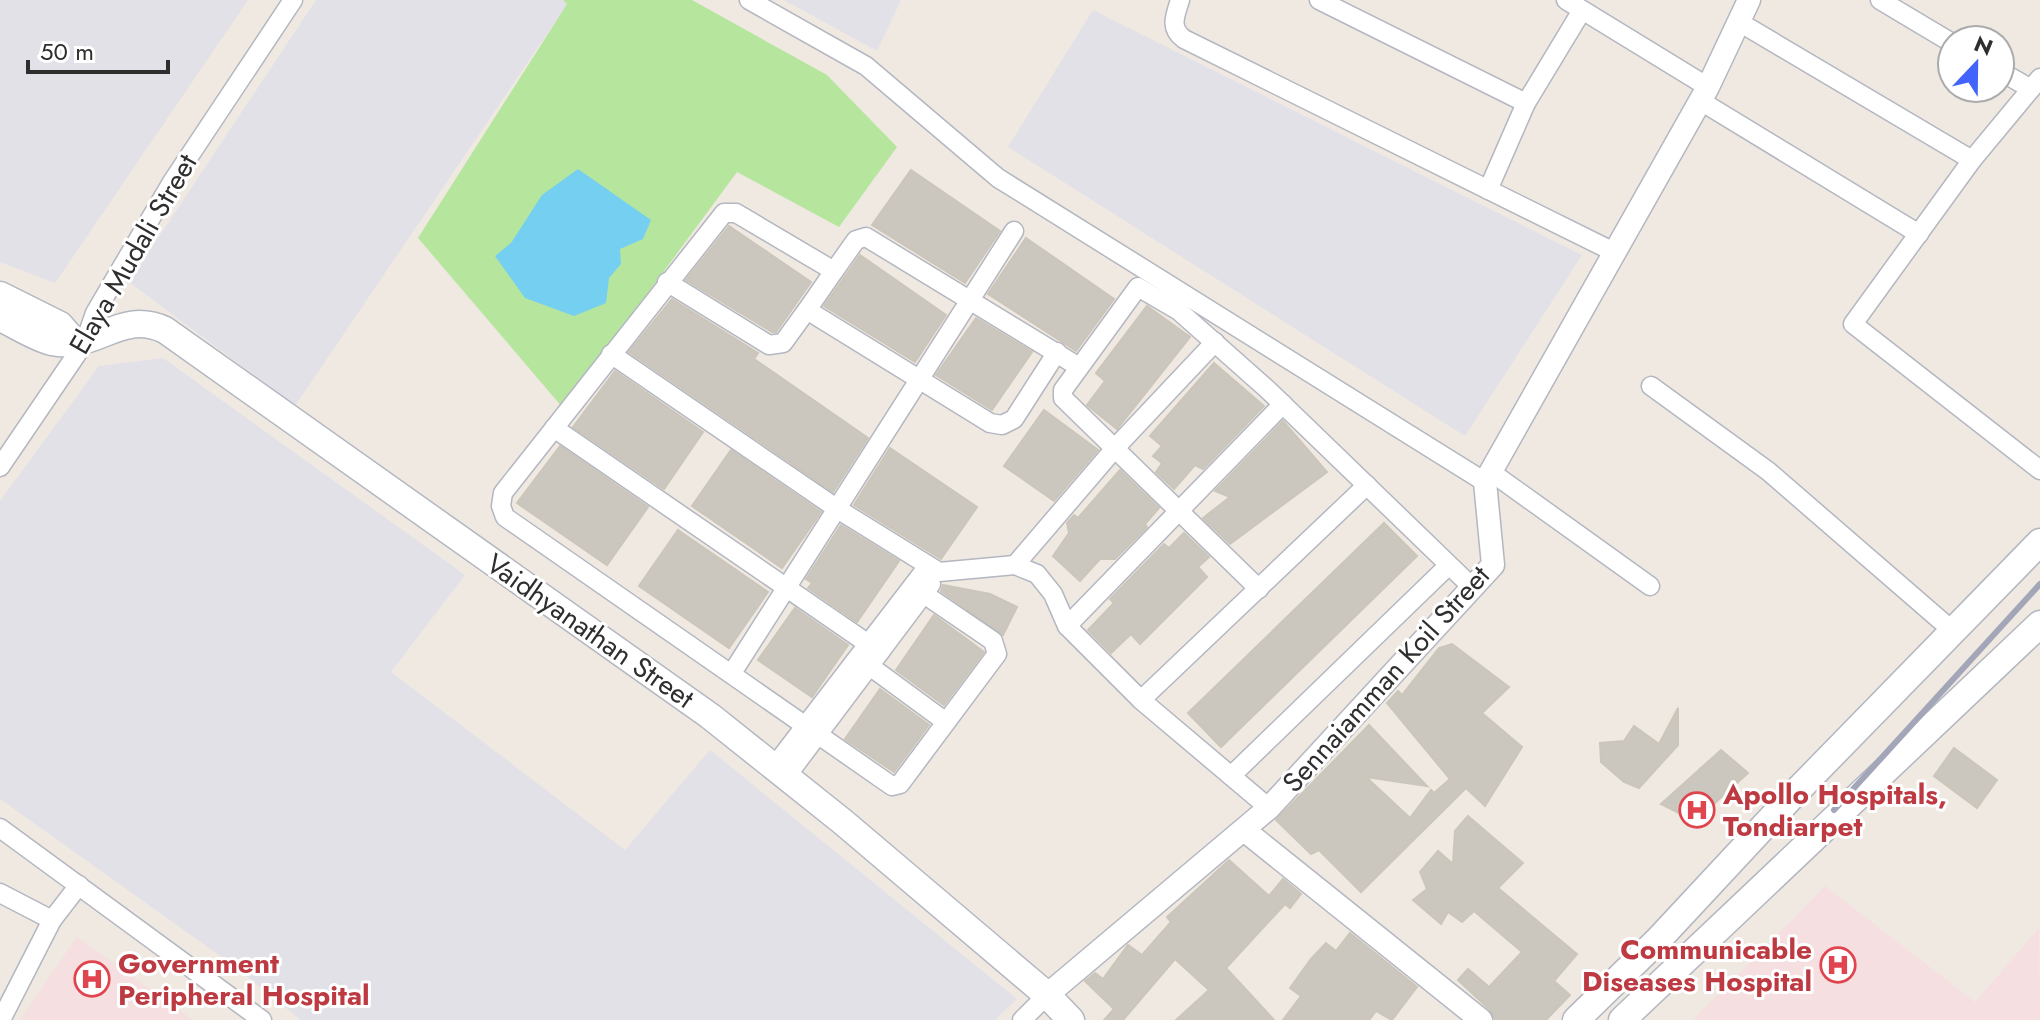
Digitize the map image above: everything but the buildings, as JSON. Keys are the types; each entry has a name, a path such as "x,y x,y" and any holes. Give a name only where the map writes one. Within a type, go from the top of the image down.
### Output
{"main road":[{"path":"0,295 60,325 79,341"},
{"path":"0,318 53,342 79,341"},
{"name":"Vaidhyanathan Street","path":"79,341 133,322 146,321 165,330 710,716 1047,995 1071,1020"},
{"path":"1576,1020 1658,940 1793,795 2040,542"},
{"path":"1622,1020 2040,624"}],"street":[{"name":"Elaya Mudali Street","path":"0,467 79,341 172,182 293,0"},
{"path":"749,0 866,66 998,178 1488,477 1650,586"},
{"path":"1180,0 1173,23 1175,33 1184,39 1614,252"},
{"path":"1319,0 1526,103"},
{"path":"1566,0 1919,234"},
{"path":"1488,477 1704,94 1749,0"},
{"path":"1880,0 1936,33"},
{"path":"1488,190 1526,103 1581,12"},
{"path":"1739,22 1972,160"},
{"path":"2016,76 2035,83 1972,160 1853,324 2040,470"},
{"path":"834,271 736,213 724,213 503,493 501,506 505,517 892,786 900,784 997,654 997,647 924,594"},
{"path":"732,673 1014,231"},
{"path":"667,282 769,345 783,343 856,240 866,237 1079,367"},
{"path":"1259,589 1063,398 1063,390 1138,287 1179,311 1215,342 1473,588"},
{"path":"807,310 990,423 1002,425 1014,419 1057,352"},
{"path":"1015,565 1116,447 1215,342"},
{"path":"611,354 836,508 934,569 1015,565 1037,574 1045,582 1067,626 1141,700 1269,808"},
{"path":"1651,386 1768,471 1954,632"},
{"path":"1067,626 1283,404"},
{"path":"554,428 786,587 873,655 946,722"},
{"name":"Sennaiamman Koil Street","path":"1022,1020 1047,995 1269,808 1493,565 1488,477"},
{"path":"1141,700 1367,485"},
{"path":"1231,776 1448,566"},
{"path":"780,772 924,594 934,569"},
{"path":"873,655 934,569"},
{"path":"0,828 262,1020"},
{"path":"1244,830 1481,1020"},
{"path":"1,1020 52,920 79,885"},
{"path":"0,893 52,920"}],"shaded area":[{"path":"0,0 248,0 55,283 0,262"},
{"path":"316,0 563,0 568,3 295,406 129,282"},
{"path":"784,0 901,0 877,51"},
{"path":"1093,10 1582,255 1465,436 1008,147"},
{"path":"163,358 465,575 391,672 625,850 710,750 1017,999 995,1020 301,1020 226,960 0,799 0,501 99,366"},
{"name":"Communicable Diseases Hospital","path":"1825,886 1975,1002 2039,928 2040,1020 1693,1020"},
{"name":"Government Peripheral Hospital","path":"77,937 193,1020 20,1020"}],"green space":[{"path":"563,0 692,0 827,75 897,147 839,227 737,172 563,408 418,238 567,4"}],"water":[{"path":"578,169 651,220 643,239 620,249 621,264 609,278 606,303 574,316 525,298 495,256 511,243 542,195"}],"railway":[{"path":"1834,810 2040,584"}],"place":[{"name":"Apollo Hospitals, Tondiarpet","path":"1697,810"},
{"name":"Communicable Diseases Hospital","path":"1838,965"},
{"name":"Government Peripheral Hospital","path":"92,979"}]}
